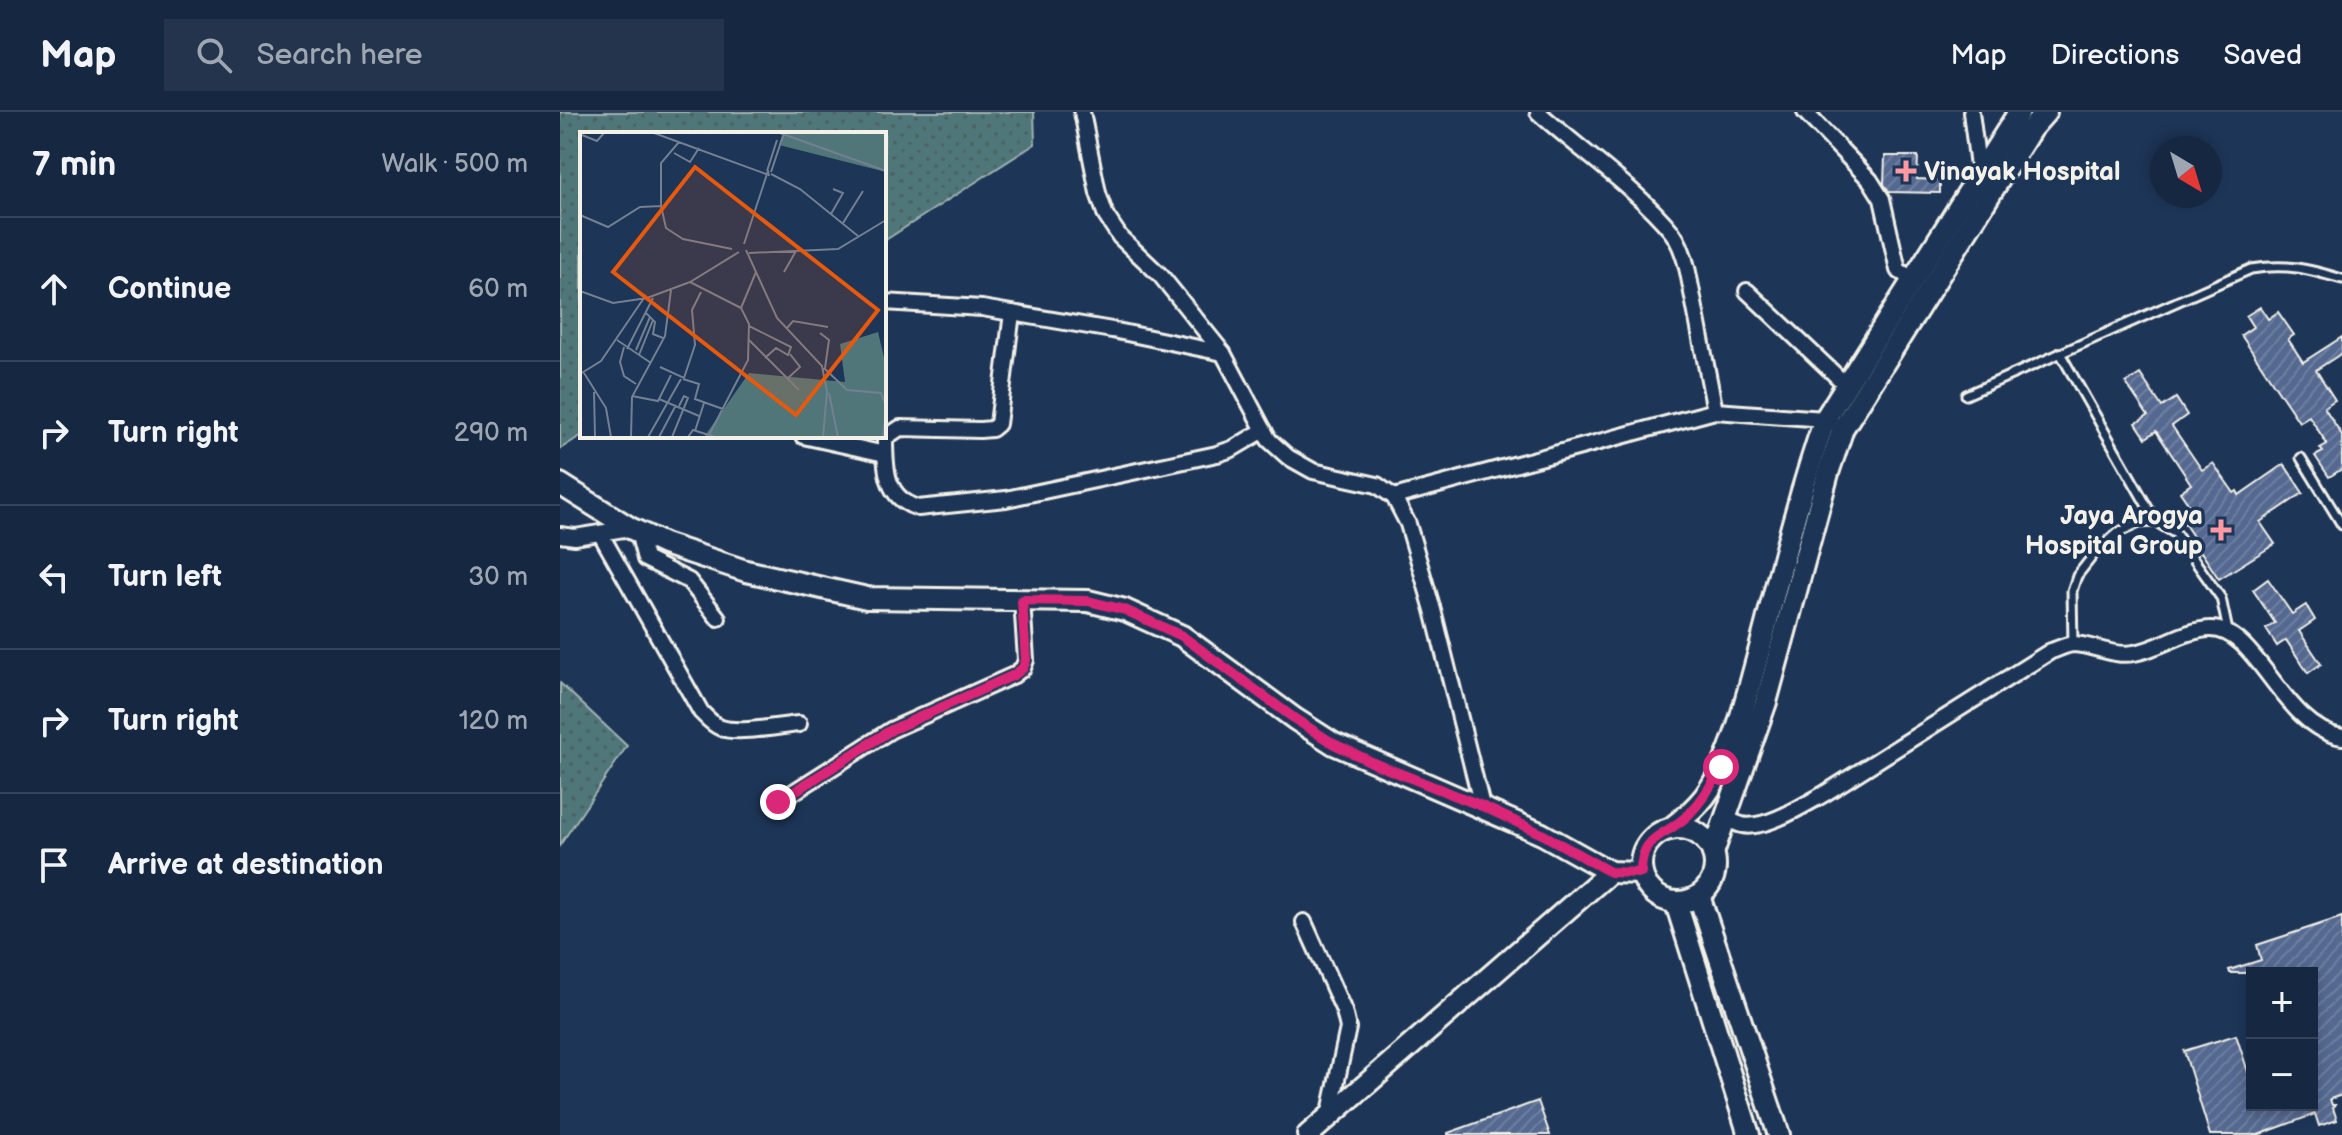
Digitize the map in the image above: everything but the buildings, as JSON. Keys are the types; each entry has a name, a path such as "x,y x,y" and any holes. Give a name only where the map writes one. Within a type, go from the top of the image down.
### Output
{"main road":[{"path":"1713,853 1766,702 1828,473 1834,424 1846,385 1979,174 2020,118 2046,112"},
{"path":"1670,829 1685,829 1698,834 1707,842 1715,865 1708,888 1699,896 1676,903 1664,901 1645,885 1641,859 1646,845 1656,835 1688,816 1706,795 1721,767 1747,696 1809,467 2020,118"},
{"path":"560,484 634,530 746,571 867,598 1088,601 1125,610 1182,636 1334,744 1482,806 1542,834 1610,872 1641,873"},
{"path":"1308,1135 1610,872"},
{"path":"1699,896 1779,1135"},
{"path":"1676,903 1749,1135"}],"street":[{"path":"1082,112 1098,193 1106,216 1120,237 1161,276 1223,353 1269,440 1288,457 1313,471 1377,485 1394,497 1408,524 1433,610 1482,806"},
{"path":"1538,112 1673,233 1688,272 1715,411"},
{"path":"1805,112 1870,180 1882,199 1898,270 1912,279"},
{"path":"1971,112 1979,174"},
{"path":"1747,291 1846,385"},
{"path":"886,302 982,308 1223,353"},
{"path":"886,437 900,428 980,430 992,429 998,424 1012,313"},
{"path":"1394,497 1715,411 1834,424"},
{"path":"885,438 891,490 907,505 918,508 1006,499 1217,454 1264,430"},
{"path":"812,438 885,454"},
{"path":"560,535 575,537 634,530 645,559 689,581 718,618"},
{"path":"600,533 701,712 709,721 722,728 739,729 799,724"},
{"path":"778,802 891,730 1014,675 1023,668 1026,660 1022,600"},
{"path":"1724,816 1742,825 1760,824 1788,814 2051,651 2073,644 2132,654 2190,632 2211,629 2228,631 2243,644 2309,723 2342,737"},
{"path":"1304,922 1344,1011 1348,1028 1329,1117"}],"lane":[{"path":"1966,395 2251,269 2278,265 2314,270 2342,279"},
{"path":"2060,353 2156,522 2176,534 2221,598 2228,631"},
{"path":"2301,458 2342,525"},
{"path":"2073,644 2072,591 2077,576 2095,553 2119,532 2139,523 2156,522"}],"green space":[{"path":"560,112 1034,112 1035,144 886,240 886,132 580,132 580,436 560,449"},
{"path":"560,683 627,746 560,845"}],"place":[{"name":"Vinayak Hospital","path":"1906,171"},
{"name":"Jaya Arogya Hospital Group","path":"2221,530"}],"route":[{"path":"778,802 870,741 1014,675 1023,668 1026,660 1022,600 1045,599 1088,601 1125,610 1182,636 1334,744 1482,806 1542,834 1610,872 1641,873 1641,859 1646,845 1656,835 1688,816 1706,795 1721,767"}]}
